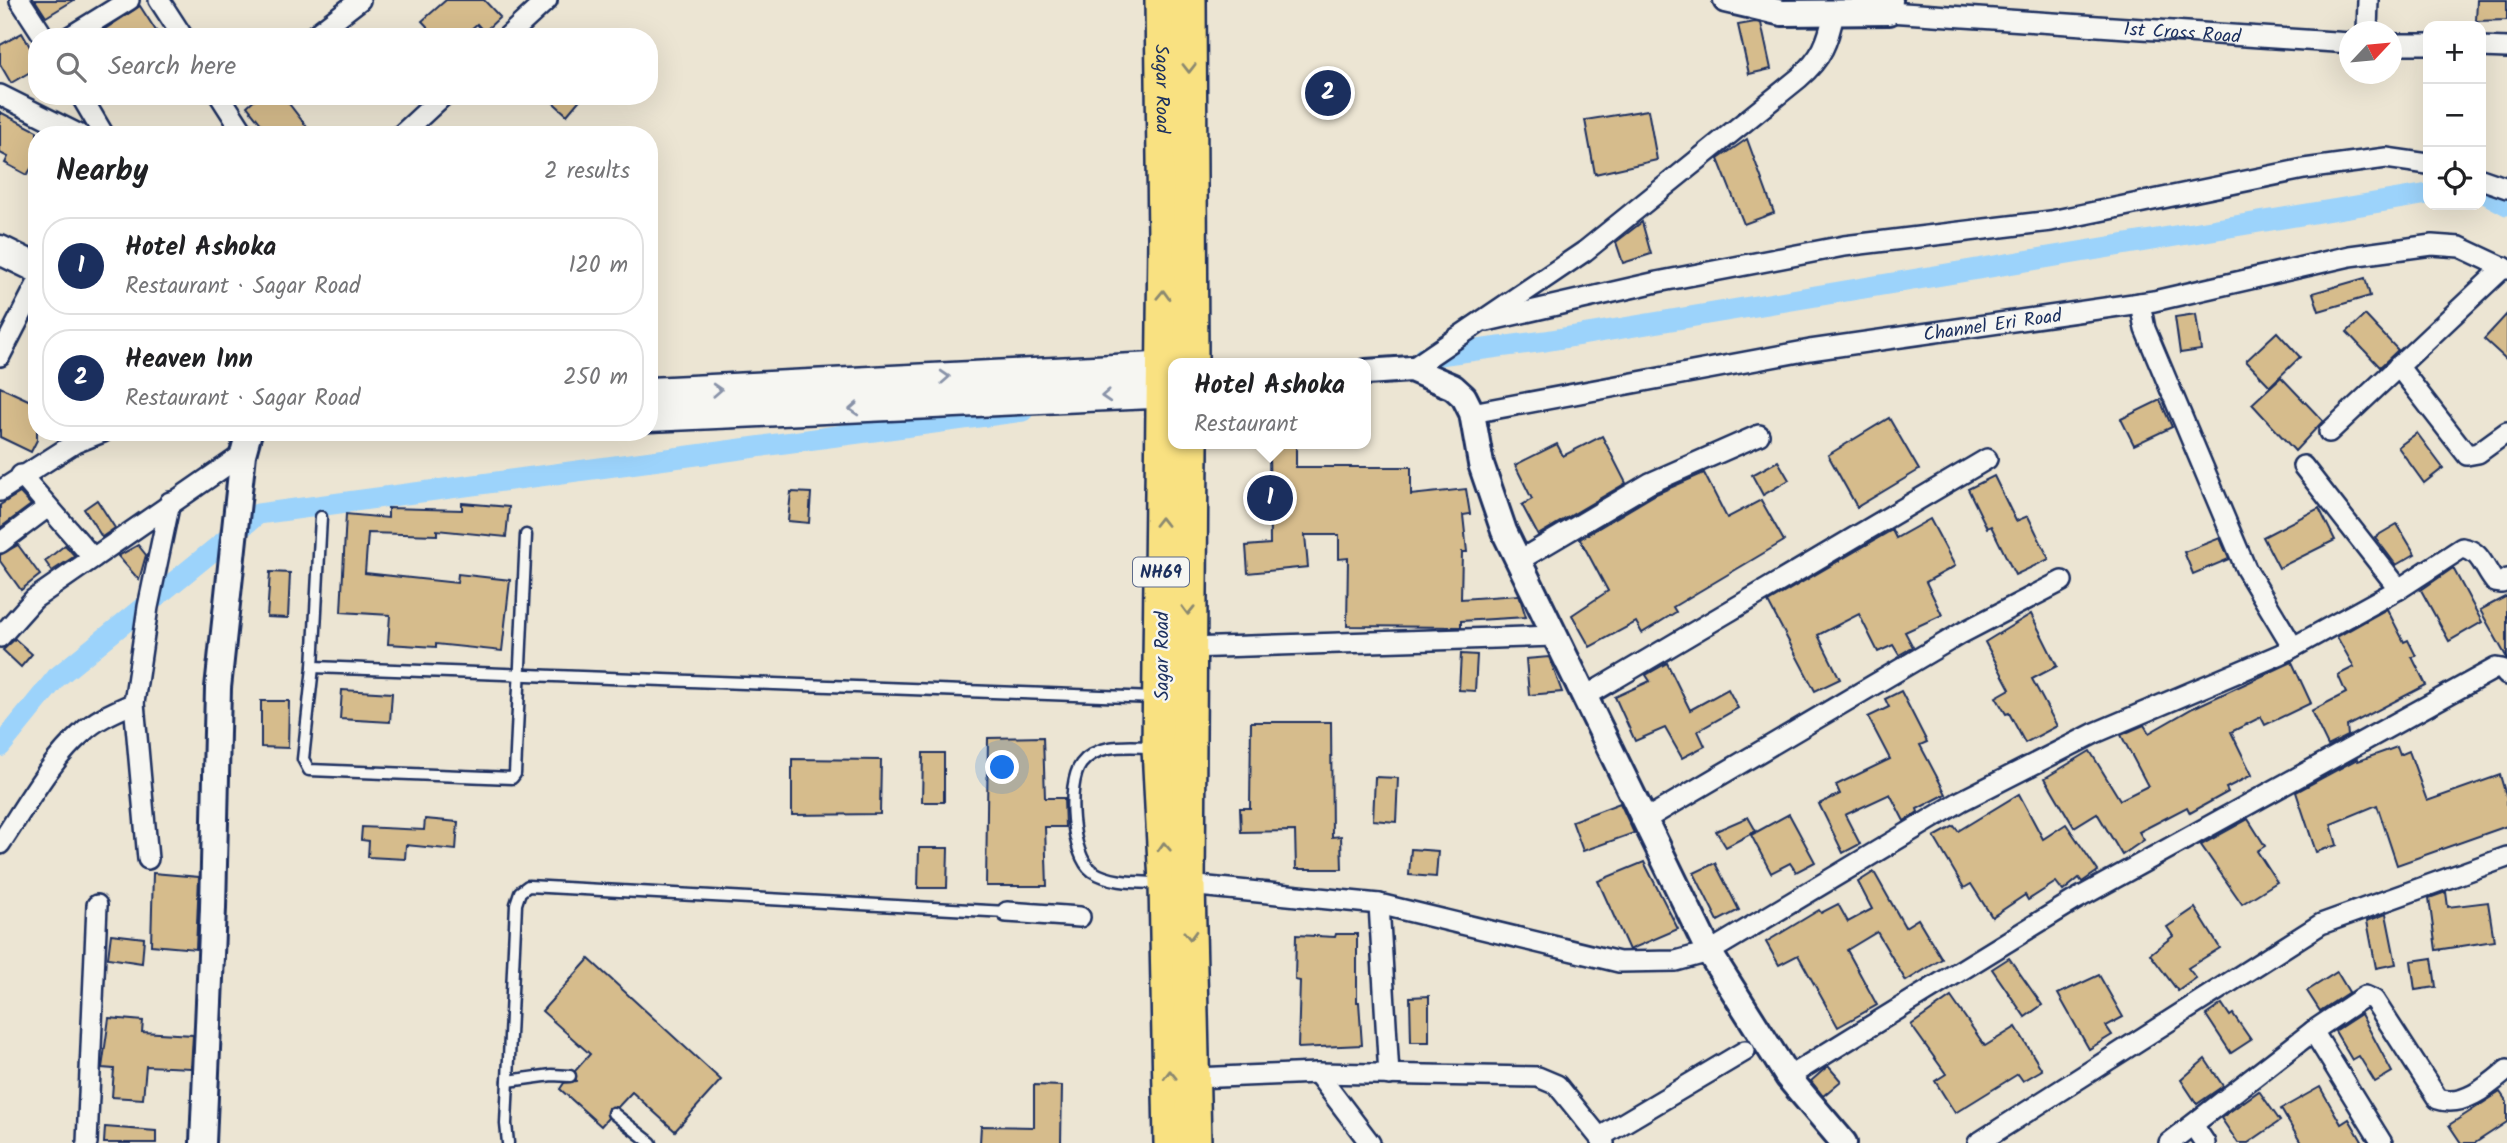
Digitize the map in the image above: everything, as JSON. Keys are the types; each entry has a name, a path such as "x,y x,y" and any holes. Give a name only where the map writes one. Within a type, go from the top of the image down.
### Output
{"highway":[{"name":"Sagar Road","path":"1162,0 1165,238 1171,358"},
{"name":"Sagar Road","path":"1173,358 1189,0"},
{"name":"Sagar Road","path":"1171,1143 1177,884 1173,748 1173,449"},
{"name":"Sagar Road","path":"1175,699 1187,648 1191,449"},
{"name":"Sagar Road","path":"1177,884 1194,1078 1194,1143"}],"main road":[{"path":"0,250 28,264"},
{"path":"658,392 1168,376"},
{"path":"658,416 1168,376"}],"street":[{"path":"20,0 38,28"},
{"path":"84,28 129,0"},
{"path":"324,28 360,0"},
{"path":"517,28 547,0"},
{"path":"1726,0 1782,13 1834,13 1890,6"},
{"path":"2367,21 2368,0"},
{"path":"163,1 178,28"},
{"name":"1st Cross Road","path":"1890,6 2339,42"},
{"path":"1411,369 1487,320 1585,251 1799,78 1819,60 1828,42 1834,13"},
{"path":"2402,44 2423,44"},
{"path":"2486,47 2507,48"},
{"path":"0,95 61,126"},
{"path":"86,105 99,126"},
{"path":"230,105 240,126"},
{"path":"411,126 433,105"},
{"path":"1487,320 1657,282 1830,248 2051,221 2304,169 2386,158 2423,163"},
{"path":"2486,181 2507,188"},
{"name":"Channel Eri Road","path":"1472,413 1810,350 2140,303 2350,256 2432,245 2460,247 2505,268"},
{"path":"2329,432 2505,268"},
{"path":"0,356 28,302"},
{"path":"2140,303 2145,329 2245,569 2293,647"},
{"path":"2398,366 2467,455 2478,453 2507,432"},
{"path":"1371,372 1411,369 1454,387 1472,413 1481,464 1504,531 1587,696 1709,952 1788,1077 1844,1143"},
{"path":"1518,561 1650,483 1759,435"},
{"path":"0,491 21,475 80,441"},
{"path":"0,637 34,599 170,502 246,443"},
{"path":"203,1143 213,908 218,688 246,443"},
{"path":"1587,696 1987,459"},
{"path":"2303,466 2399,589"},
{"path":"21,475 93,558"},
{"path":"148,859 134,703 148,607 170,502"},
{"path":"0,542 48,507"},
{"path":"1177,884 1379,904 1619,962 1676,961 1709,952 1961,801 2095,733 2293,647 2399,589 2462,548 2473,550 2479,556 2496,582 2502,583 2507,579"},
{"path":"1646,820 1960,634 2062,581"},
{"path":"1187,648 1555,636"},
{"path":"1788,1077 2087,893 2496,668 2502,669 2507,675"},
{"path":"0,844 52,767 81,733 100,719 134,703"},
{"path":"1978,1143 2321,923 2507,857"},
{"path":"1379,904 1390,1075"},
{"path":"87,1143 97,905"},
{"path":"1007,912 1080,917"},
{"path":"2169,1143 2313,1031 2365,996 2374,1000 2438,1099 2450,1103 2461,1102 2504,1078"},
{"path":"2313,1031 2382,1143"},
{"path":"1194,1078 1317,1073 1538,1077 1557,1085 1602,1140 1745,1051"},
{"path":"1317,1073 1370,1143"},
{"path":"2193,1125 2205,1143"}],"lane":[{"path":"321,517 313,667 303,759 309,770 512,778 515,774 526,534"},
{"path":"313,667 1175,699"},
{"path":"1173,748 1103,749 1082,763 1073,790 1075,842 1085,864 1105,877 1177,884"},
{"path":"508,1143 516,904 520,892 528,886 1007,912"},
{"path":"508,1081 552,1075 570,1076"},
{"path":"613,1113 651,1143"}],"building":[{"path":"35,0 74,0 46,17"},
{"path":"446,0 484,0 500,17 488,28 480,28 477,24 472,28 429,28 422,21"},
{"path":"2477,0 2507,0 2507,20 2476,21"},
{"path":"140,6 154,28 107,28"},
{"path":"1761,23 1771,69 1749,74 1738,25"},
{"path":"22,33 28,43 28,73 11,83 0,64 0,45"},
{"path":"290,105 306,126 263,126 247,106"},
{"path":"556,105 575,105 567,115"},
{"path":"1648,110 1657,160 1595,174 1585,120"},
{"path":"0,112 28,126 27,175 5,163 8,157 0,153"},
{"path":"1747,139 1774,213 1744,224 1718,159"},
{"path":"1642,222 1651,254 1623,263 1616,242"},
{"path":"2365,278 2370,296 2319,311 2313,293"},
{"path":"2196,314 2201,350 2180,353 2175,317"},
{"path":"2507,314 2507,360 2484,339"},
{"path":"2365,315 2398,350 2380,367 2347,332"},
{"path":"2277,332 2300,357 2270,386 2246,361"},
{"path":"2281,377 2323,421 2295,451 2252,404"},
{"path":"0,387 28,400 28,441 36,441 31,452 0,437"},
{"path":"2160,400 2172,427 2134,445 2121,419"},
{"path":"1889,418 1919,470 1857,507 1828,455"},
{"path":"2417,433 2443,468 2424,483 2398,447"},
{"path":"1602,436 1626,483 1538,535 1522,505 1532,499 1515,465 1557,444 1563,456"},
{"path":"1269,449 1296,449 1296,467 1411,467 1411,495 1466,489 1470,514 1463,515 1467,552 1462,552 1461,599 1519,595 1526,617 1461,621 1461,627 1347,626 1348,558 1339,559 1339,535 1305,535 1308,567 1248,573 1246,546 1270,544"},
{"path":"1778,461 1789,480 1763,495 1752,475"},
{"path":"1704,473 1727,518 1761,500 1784,541 1673,607 1676,612 1642,633 1636,622 1590,647 1572,615 1608,591 1580,539 1656,494"},
{"path":"1994,476 2016,521 2028,516 2049,559 2015,575 1991,526 1987,528 1968,489"},
{"path":"791,492 811,493 809,523 788,521"},
{"path":"20,493 31,505 0,528 0,505"},
{"path":"97,500 115,528 102,537 84,509"},
{"path":"462,503 509,507 506,537 437,530 437,535 368,533 365,573 457,583 458,574 510,580 502,651 436,644 436,647 388,644 390,615 341,612 346,514 388,518 388,508 462,510"},
{"path":"2319,508 2335,540 2279,568 2263,537"},
{"path":"1930,519 1955,566 1926,582 1942,615 1905,632 1913,647 1899,655 1893,645 1878,652 1859,614 1818,635 1840,679 1815,691 1768,602 1892,530 1896,538"},
{"path":"2397,524 2415,554 2396,565 2375,537"},
{"path":"2220,538 2229,559 2193,574 2184,552"},
{"path":"18,545 40,575 21,590 0,561 0,555"},
{"path":"65,545 75,556 52,571 45,561"},
{"path":"138,545 146,555 139,580 118,556"},
{"path":"2453,568 2482,622 2449,641 2421,590"},
{"path":"270,572 290,573 288,618 267,617"},
{"path":"2507,596 2507,658 2480,610"},
{"path":"2387,609 2404,642 2408,640 2416,656 2412,657 2426,685 2347,726 2348,736 2328,746 2311,711 2346,693 2338,675 2354,667 2337,637"},
{"path":"2031,614 2057,666 2032,679 2057,726 2025,743 2009,713 2006,714 1996,697 2010,689 1985,642"},
{"path":"15,639 32,654 21,667 3,650"},
{"path":"1461,654 1477,655 1475,691 1459,690"},
{"path":"1549,657 1562,692 1529,695 1526,659"},
{"path":"2292,662 2311,703 2265,725 2261,717 2231,732 2252,775 2226,788 2228,792 2190,813 2187,807 2139,832 2144,840 2122,855 2097,813 2074,827 2045,778 2090,751 2120,800 2148,786 2121,735 2144,725 2149,733 2193,708"},
{"path":"1667,663 1690,710 1728,689 1738,708 1698,731 1705,746 1682,758 1665,728 1635,741 1615,697 1650,681 1646,675"},
{"path":"342,690 392,693 390,722 340,719"},
{"path":"1901,691 1927,742 1920,745 1946,794 1917,809 1918,812 1904,821 1890,794 1845,815 1860,844 1843,853 1819,804 1840,794 1836,785 1890,759 1868,717 1889,707 1885,699"},
{"path":"261,701 289,701 288,748 261,747"},
{"path":"1251,722 1331,722 1332,837 1341,836 1342,869 1296,869 1295,831 1241,832 1240,808 1250,808"},
{"path":"1043,737 1045,798 1064,798 1065,827 1045,827 1047,886 986,886 988,738"},
{"path":"2397,747 2400,755 2409,751 2427,801 2500,775 2507,799 2507,826 2397,865 2377,805 2331,824 2337,845 2316,852 2296,792 2357,759 2358,761"},
{"path":"923,753 944,753 944,802 922,802"},
{"path":"792,759 881,760 880,814 792,815"},
{"path":"1375,777 1398,778 1396,822 1373,820"},
{"path":"2019,794 2043,839 2066,824 2098,871 2082,882 2079,878 2063,891 2056,882 2028,900 2025,895 1992,917 1971,884 1964,888 1934,837 1954,826 1958,831"},
{"path":"1620,803 1634,833 1583,851 1572,821"},
{"path":"1789,814 1815,862 1796,872 1790,863 1771,873 1751,835"},
{"path":"1748,817 1756,831 1726,847 1716,831"},
{"path":"425,819 458,822 456,850 406,845 405,859 368,857 369,841 361,840 362,827 424,830"},
{"path":"2248,819 2265,846 2257,851 2277,882 2242,904 2201,845"},
{"path":"919,848 948,848 947,888 918,888"},
{"path":"1411,849 1438,851 1436,877 1409,875"},
{"path":"1644,862 1678,929 1629,950 1598,881"},
{"path":"1715,863 1739,910 1718,921 1694,873"},
{"path":"1874,872 1905,927 1918,919 1942,959 1906,981 1877,932 1847,950 1877,1005 1838,1027 1798,955 1779,965 1766,942 1819,910 1821,913 1838,904 1848,922 1872,909 1858,882"},
{"path":"153,873 199,877 196,949 151,945"},
{"path":"2446,892 2448,907 2488,902 2494,941 2436,950 2429,898"},
{"path":"2195,908 2220,948 2188,968 2196,978 2178,991 2150,954 2173,936 2167,927"},
{"path":"2386,914 2396,964 2376,968 2367,921"},
{"path":"111,934 144,938 142,963 108,958"},
{"path":"1336,934 1357,934 1357,1002 1362,1045 1298,1048 1300,981 1295,980 1296,935 1335,937"},
{"path":"2009,958 2042,1005 2025,1017 1992,969"},
{"path":"2432,958 2436,987 2415,990 2411,961"},
{"path":"589,959 721,1080 675,1131 632,1092 618,1107 608,1108 608,1118 601,1126 560,1089 564,1083 576,1081 575,1071 590,1054 542,1011"},
{"path":"2337,972 2349,992 2320,1011 2307,991"},
{"path":"2099,975 2123,1017 2106,1026 2112,1035 2089,1049 2058,994"},
{"path":"1429,996 1429,1042 1411,1042 1410,997"},
{"path":"1951,997 1985,1046 2016,1027 2042,1070 2023,1081 2018,1074 1955,1113 1935,1081 1946,1074 1911,1025"},
{"path":"2222,1004 2230,1016 2233,1014 2251,1040 2231,1053 2206,1015"},
{"path":"2361,1014 2392,1072 2375,1082 2359,1056 2352,1060 2335,1031"},
{"path":"109,1018 143,1021 142,1032 193,1035 191,1068 146,1066 143,1099 112,1097 114,1069 102,1068"},
{"path":"2205,1059 2223,1086 2197,1104 2181,1080"},
{"path":"1828,1066 1841,1081 1823,1096 1811,1081"},
{"path":"1034,1085 1062,1086 1061,1143 980,1143 981,1126 1034,1127"},
{"path":"2320,1087 2341,1124 2349,1119 2363,1143 2301,1143 2281,1109"},
{"path":"2259,1091 2280,1121 2248,1143 2238,1143 2221,1118"},
{"path":"2500,1092 2507,1102 2507,1122 2475,1143 2461,1143 2449,1125"},
{"path":"105,1127 156,1131 156,1143 104,1143"}],"waterway":[{"path":"2486,194 2507,205"},
{"path":"1424,357 1545,341 2423,195"},
{"path":"0,747 56,678 258,514 1023,411"}],"place":[{"name":"Heaven Inn","path":"1328,93"},
{"name":"Hotel Ashoka","path":"1270,498"}]}
